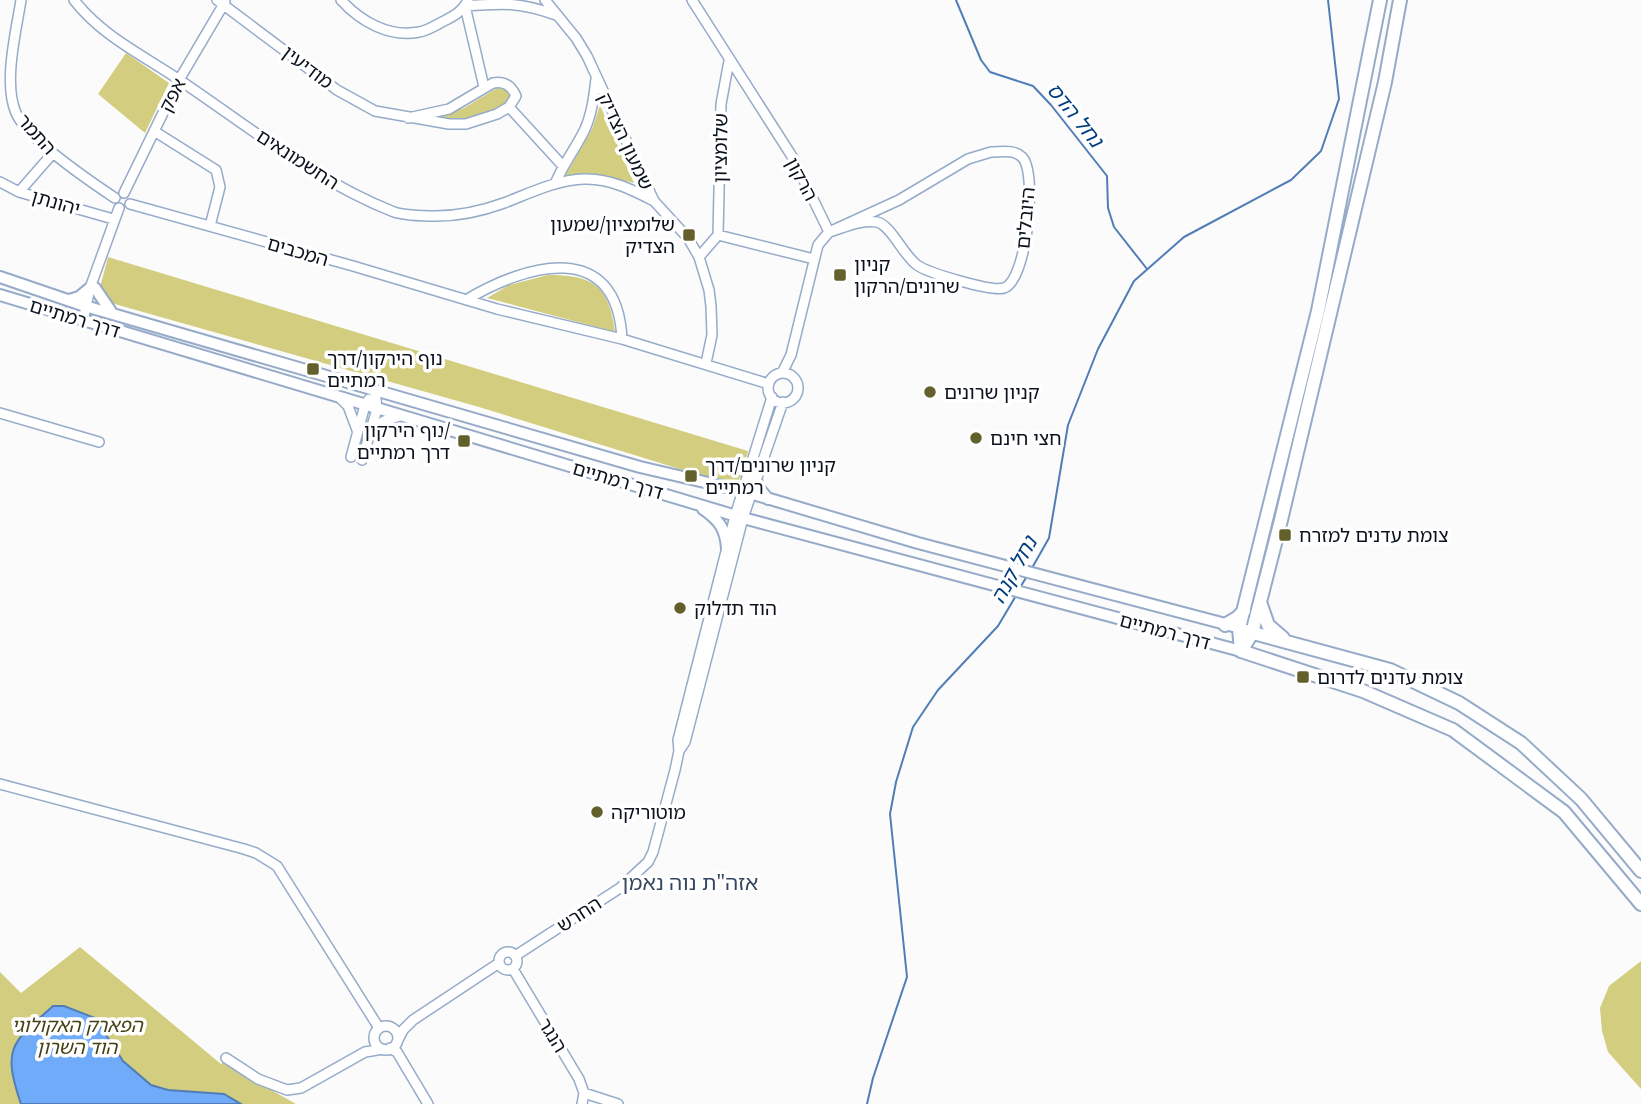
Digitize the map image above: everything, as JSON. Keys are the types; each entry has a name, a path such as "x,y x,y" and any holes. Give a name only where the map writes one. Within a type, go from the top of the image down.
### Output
{"highway":[{"path":"1241,651 1239,628 1318,311 1380,0"},
{"path":"1241,651 1252,633 1284,507 1385,82 1400,0"},
{"path":"1261,594 1262,612 1268,625 1289,642"},
{"path":"1225,625 1244,611"},
{"path":"1239,628 1390,670 1459,703 1521,743 1581,799 1641,871"},
{"path":"1241,651 1363,691 1453,730 1564,812 1641,904"}],"main road":[{"name":"דרך רמתיים","path":"0,277 88,306 640,467 747,492 906,540 1239,628"},
{"path":"68,300 93,288 112,313"},
{"name":"דרך רמתיים","path":"0,295 739,517 1241,651"},
{"path":"732,488 738,488 752,479 768,499"},
{"path":"695,503 722,525 727,549"}],"street":[{"name":"התמר","path":"21,0 11,89 16,115 53,153 117,203"},
{"name":"החשמונאים","path":"74,0 107,34 327,180 397,213 435,216 470,213 555,184 586,178 620,185 654,201"},
{"path":"341,0 366,22 399,33 419,32 454,16 466,3 530,5 558,16"},
{"name":"שמעון הצדיק","path":"545,0 576,38 597,77 654,201 681,229 699,257 711,306 712,335 706,363"},
{"name":"הרקון","path":"692,0 793,159 829,232"},
{"name":"אפק","path":"124,192 179,80 222,1"},
{"name":"מודיעין","path":"222,1 338,90 375,111 449,124 466,124 509,107"},
{"path":"466,3 484,87 501,82 513,90 516,96 509,107 562,165"},
{"name":"שלומציון","path":"718,235 721,104 729,61"},
{"path":"555,184 562,165 585,129 593,108 597,77"},
{"name":"מודיעין","path":"408,118 449,109 484,87"},
{"path":"154,131 216,170 220,187 210,226"},
{"name":"היובלים","path":"991,152 1014,152 1023,158 1029,168 1027,223 1021,264 1008,287 998,289 970,283 916,265 888,229 878,222 866,222 829,232 899,200 968,159 991,152"},
{"path":"19,192 53,153"},
{"name":"יהונתן","path":"0,182 19,192 113,219"},
{"path":"83,321 95,276 120,193 124,192 130,197 130,204 126,208 117,203"},
{"name":"המכבים","path":"130,204 466,300 622,339 769,384"},
{"path":"786,374 818,245 829,232"},
{"path":"699,257 718,235 814,259"},
{"path":"466,300 520,275 547,270 577,270 590,274 608,290 621,316 622,339"},
{"path":"752,479 772,397 769,384 772,378 786,374"},
{"path":"772,397 783,402 792,399 797,392 797,383 786,374"},
{"path":"351,457 365,405 375,390"},
{"path":"362,460 377,409 375,390"},
{"path":"338,396 348,406 358,432"},
{"path":"739,517 783,402"},
{"path":"0,414 99,442"},
{"path":"371,430 384,421 400,416"},
{"name":"החרש","path":"515,956 620,888 644,867 653,852 679,751 678,740 712,598 739,517"},
{"name":"החרש","path":"679,751 685,743 739,517"},
{"path":"0,784 244,849 277,866 383,1027 396,1033 390,1046"},
{"path":"504,953 515,956 513,969 503,969 499,957 504,953"},
{"path":"226,1058 258,1079 287,1090 301,1088 365,1052 390,1046 413,1020 499,963"},
{"name":"הנגר","path":"513,969 574,1069 584,1093"},
{"path":"365,1052 383,1027 413,1020"},
{"path":"374,1038 377,1045 390,1046 397,1052 428,1104"},
{"path":"582,1104 584,1093 618,1104"}],"green space":[{"path":"126,53 169,83 145,133 98,94"},
{"path":"497,88 506,89 510,93 499,109 466,118 435,118 464,108"},
{"path":"600,105 634,183 595,174 565,176 592,129"},
{"path":"108,257 748,451 742,475 737,482 728,484 479,407 97,299"},
{"path":"548,275 577,277 596,286 608,303 615,332 487,298 509,285"},
{"name":"הפארק האקולוגי הוד השרון","path":"80,947 221,1064 225,1061 296,1104 0,1104 0,972 21,993"},
{"path":"1641,961 1641,1089 1608,1052 1602,1031 1600,1008 1609,986"}],"water":[{"path":"53,1006 64,1006 95,1018 123,1061 151,1085 168,1090 224,1094 241,1104 21,1104 12,1070 14,1048 28,1029"}],"waterway":[{"name":"נחל הדס","path":"956,0 981,60 990,72 1033,86 1107,176 1108,208 1114,227 1147,269"},
{"name":"נחל קנה","path":"1032,568 1049,538 1068,425 1098,349 1134,281 1184,237 1291,180 1321,151 1339,99 1328,0"},
{"name":"נחל קנה","path":"1021,586 1027,576"},
{"name":"נחל קנה","path":"867,1104 907,977 890,814 896,782 913,727 938,690 998,626 1017,594"}],"place":[{"name":"שלומציון/שמעון הצדיק","path":"689,235"},
{"name":"קניון שרונים/הרקון","path":"840,275"},
{"name":"נוף הירקון/דרך רמתיים","path":"313,369"},
{"name":"קניון שרונים","path":"930,392"},
{"name":"חצי חינם","path":"976,438"},
{"name":"נוף הירקון/ דרך רמתיים","path":"464,441"},
{"name":"קניון שרונים/דרך רמתיים","path":"691,476"},
{"name":"צומת עדנים למזרח","path":"1285,535"},
{"name":"הוד תדלוק","path":"680,608"},
{"name":"צומת עדנים לדרום","path":"1303,677"},
{"name":"מוטוריקה","path":"597,812"}],"district":[{"name":"אזה\"ת נוה נאמן","path":"690,883"}]}
